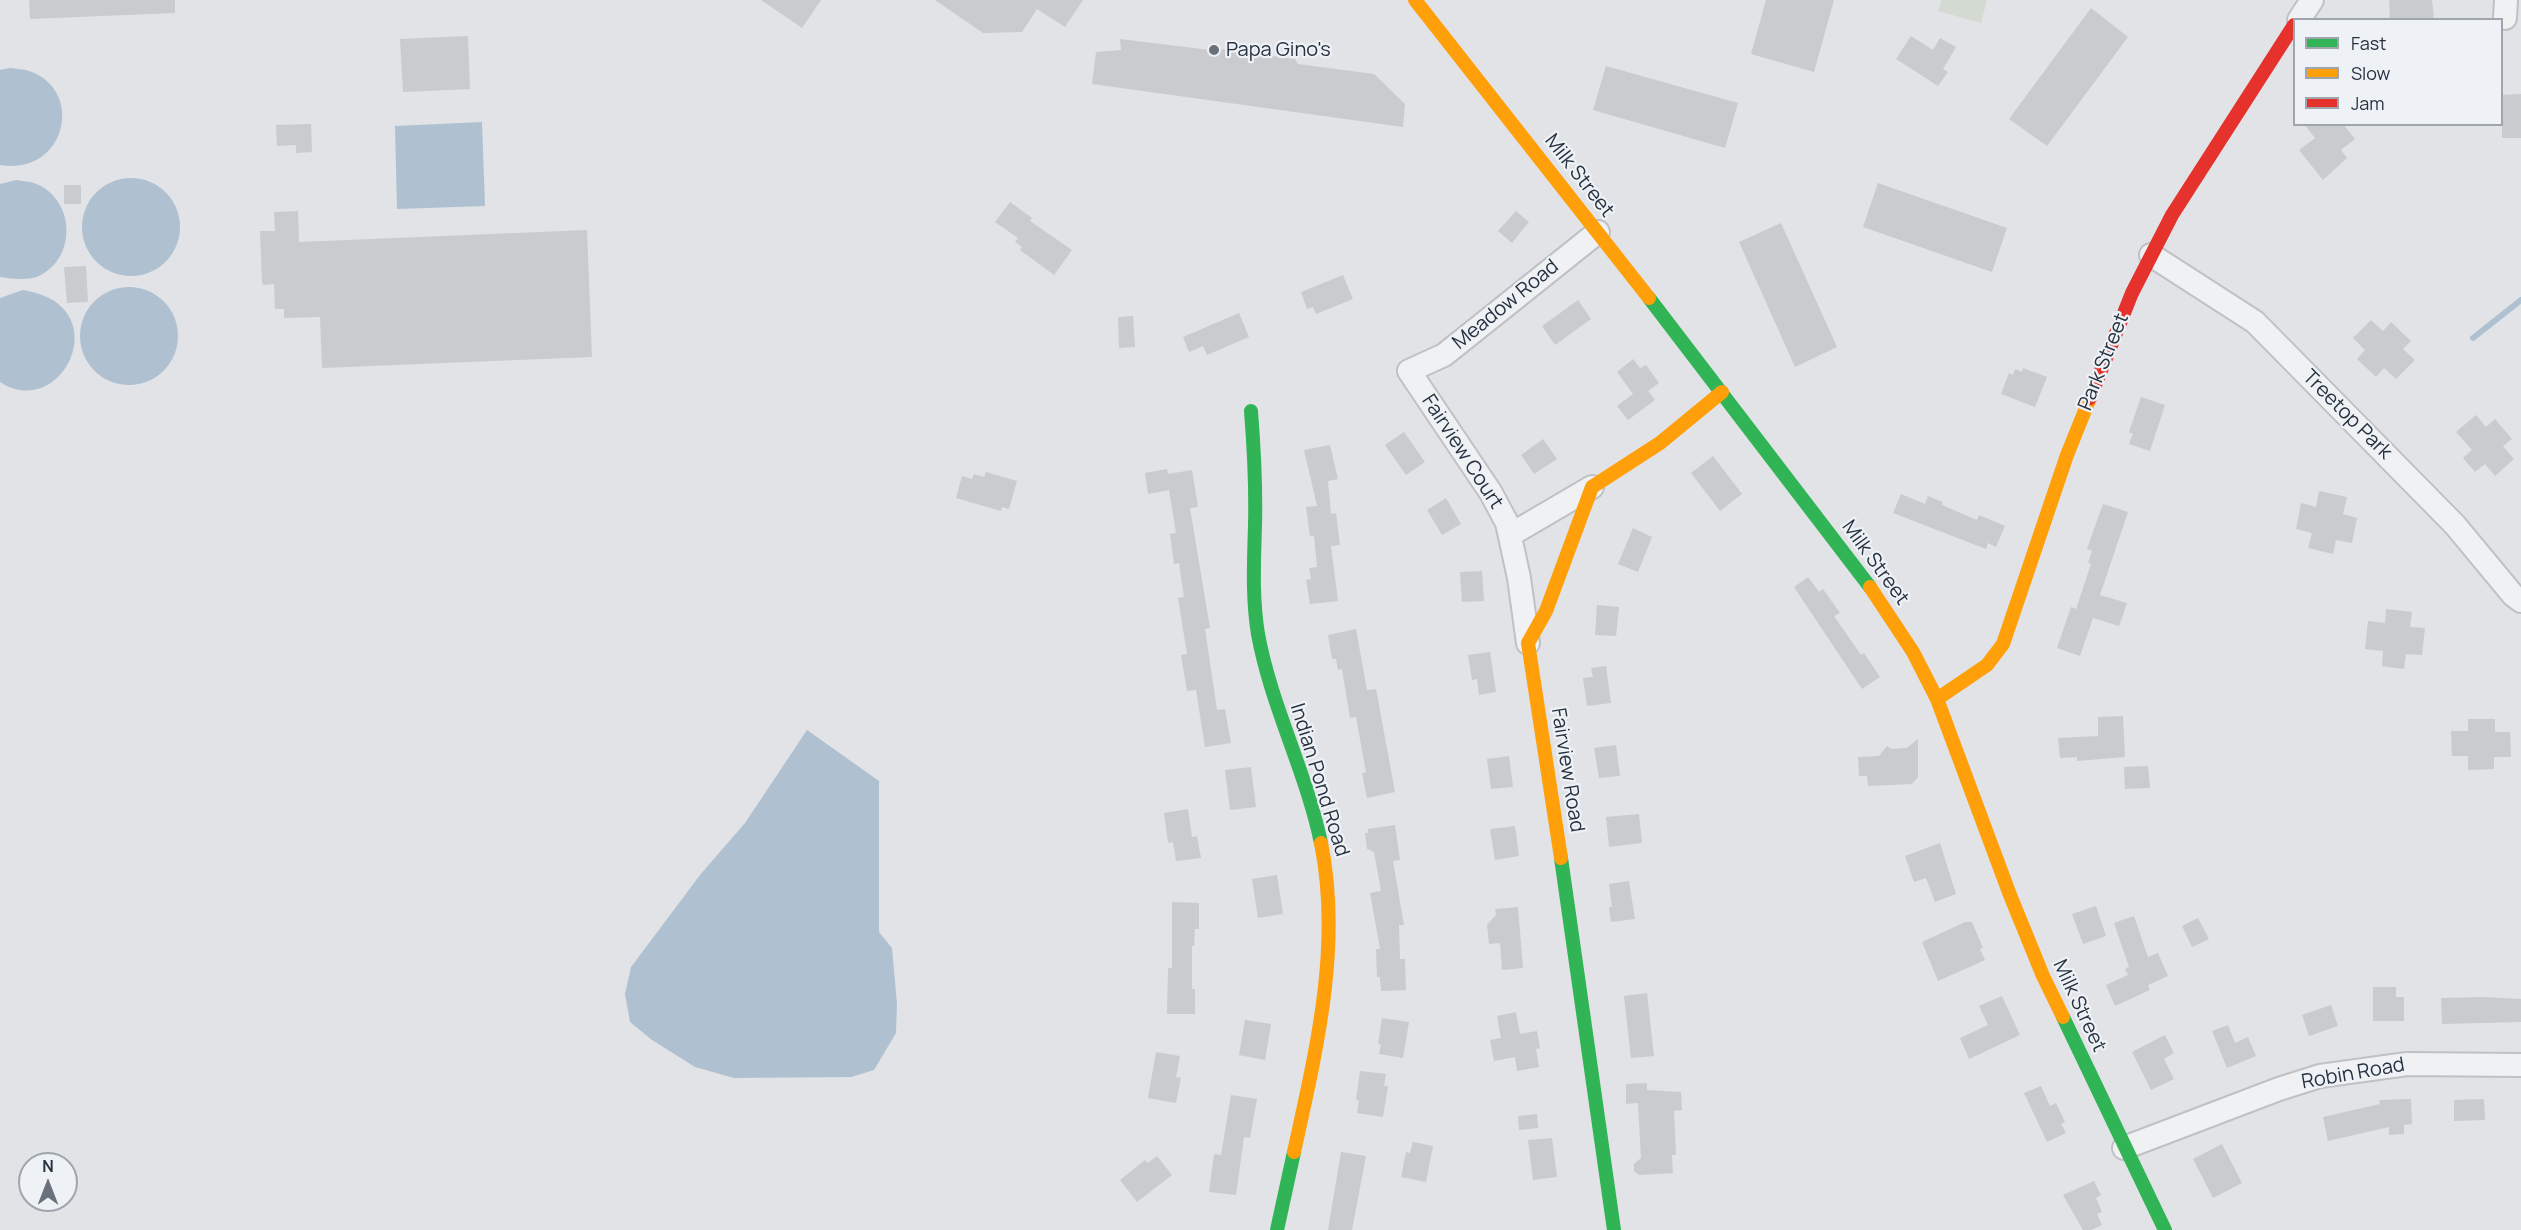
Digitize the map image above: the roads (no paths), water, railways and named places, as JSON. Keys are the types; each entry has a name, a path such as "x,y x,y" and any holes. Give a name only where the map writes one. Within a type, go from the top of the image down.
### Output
{"street":[{"name":"Milk Street","path":"1415,0 1722,392 1871,588 1913,652 1937,699 2026,936 2124,1148 2165,1230"},
{"path":"2300,18 2312,0"},
{"name":"Park Street","path":"1937,699 1987,665 2003,644 2082,414 2128,303 2151,255 2217,140 2293,29"},
{"name":"Meadow Road","path":"1409,371 1444,355 1598,232"},
{"name":"Treetop Park","path":"2151,255 2255,322 2455,525 2513,595 2521,601"},
{"name":"Fairview Court","path":"1409,371 1491,493 1510,535 1528,643"},
{"path":"1510,535 1592,487 1660,443 1722,392"},
{"name":"Indian Pond Road","path":"1251,411 1255,458 1253,590 1258,632 1270,688 1317,829 1326,868 1329,909 1328,956 1323,999 1304,1114 1277,1230"},
{"path":"1528,643 1546,611 1592,487"},
{"name":"Fairview Road","path":"1528,643 1581,991 1614,1230"},
{"name":"Robin Road","path":"2124,1148 2268,1093 2320,1076 2407,1064 2521,1065"}],"water":[{"path":"10,68 29,71 47,81 58,95 62,112 61,129 53,145 41,157 23,165 0,165 0,70"},
{"path":"482,122 485,206 397,209 395,126"},
{"path":"131,178 150,181 166,192 177,208 180,227 177,246 166,262 150,273 131,276 112,273 96,262 85,246 82,227 85,208 96,192 112,181"},
{"path":"16,180 34,183 47,190 57,200 64,213 66,227 66,241 53,266 41,275 26,279 0,277 0,184"},
{"path":"129,287 148,290 164,301 175,317 178,336 175,355 164,371 148,382 129,385 110,382 94,371 83,355 80,336 83,317 94,301 110,290"},
{"path":"23,290 52,300 69,316 75,337 71,357 60,375 43,387 23,390 0,382 0,298"},
{"path":"807,730 879,781 879,932 892,948 897,1004 896,1033 874,1070 851,1077 734,1078 695,1067 652,1040 630,1022 625,994 631,967 700,875 745,823"}],"waterway":[{"path":"2473,338 2521,300"}],"place":[{"name":"Papa Gino's","path":"1214,50"}]}
